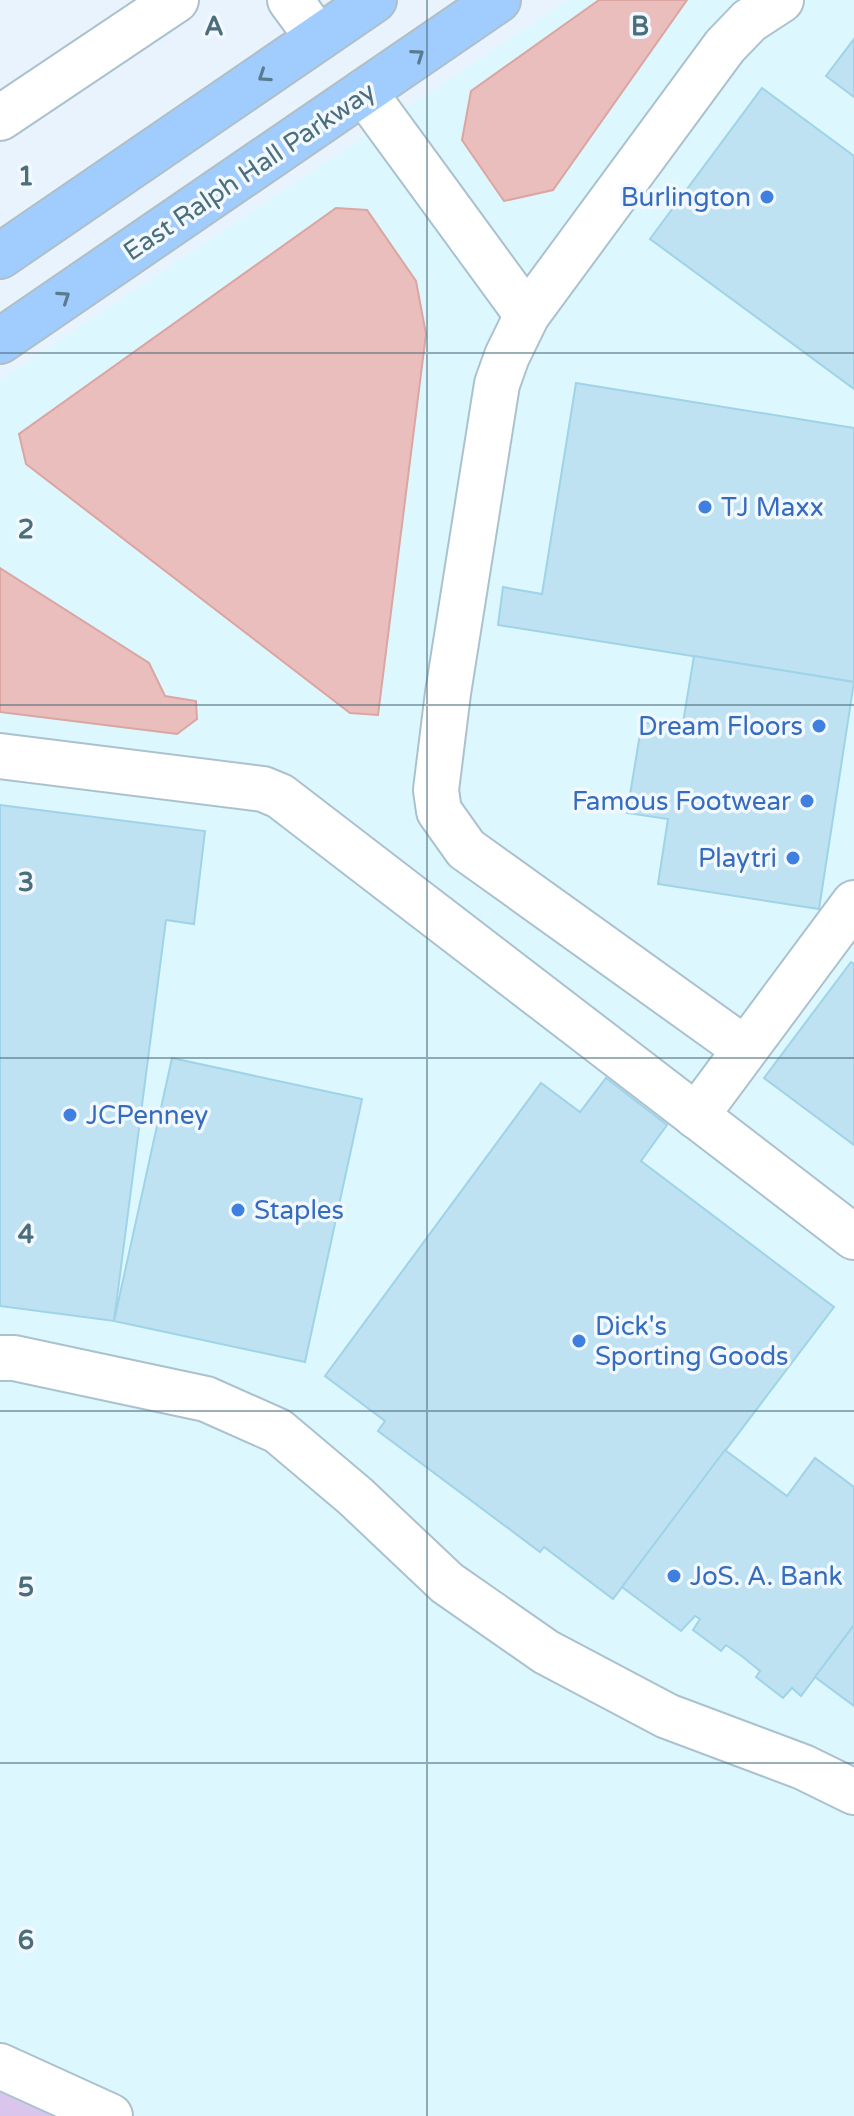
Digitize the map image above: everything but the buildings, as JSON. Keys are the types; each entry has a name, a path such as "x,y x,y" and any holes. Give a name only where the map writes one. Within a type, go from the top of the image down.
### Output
{"main road":[{"path":"0,256 374,0"},
{"name":"East Ralph Hall Parkway","path":"0,341 498,0"}],"lane":[{"path":"0,118 176,0"},
{"path":"290,0 318,38"},
{"path":"745,1049 466,849 439,811 436,790 448,693 497,384 507,356 527,315 725,46 749,21 781,0"},
{"path":"364,92 527,315"},
{"path":"0,756 263,789 280,796 854,1237"},
{"path":"696,1116 854,903"},
{"path":"0,1358 14,1358 206,1399 278,1431 355,1496 447,1583 546,1652 667,1716 803,1767 854,1792"},
{"path":"0,2066 110,2116"}],"shaded area":[{"path":"568,0 854,0 854,2116 0,2116 0,380"},
{"path":"599,0 687,0 553,190 504,201 462,140 471,91"},
{"path":"336,208 367,210 416,281 426,334 378,715 350,713 26,464 19,434"},
{"path":"0,568 149,663 165,696 196,701 197,719 177,734 0,712"},
{"path":"0,2085 70,2116 0,2116"}],"place":[{"name":"Burlington","path":"767,197"},
{"name":"TJ Maxx","path":"705,507"},
{"name":"Dream Floors","path":"819,726"},
{"name":"Famous Footwear","path":"807,801"},
{"name":"Playtri","path":"793,858"},
{"name":"JCPenney","path":"70,1115"},
{"name":"Staples","path":"238,1210"},
{"name":"Dick's Sporting Goods","path":"579,1341"},
{"name":"JoS. A. Bank","path":"674,1576"}]}
